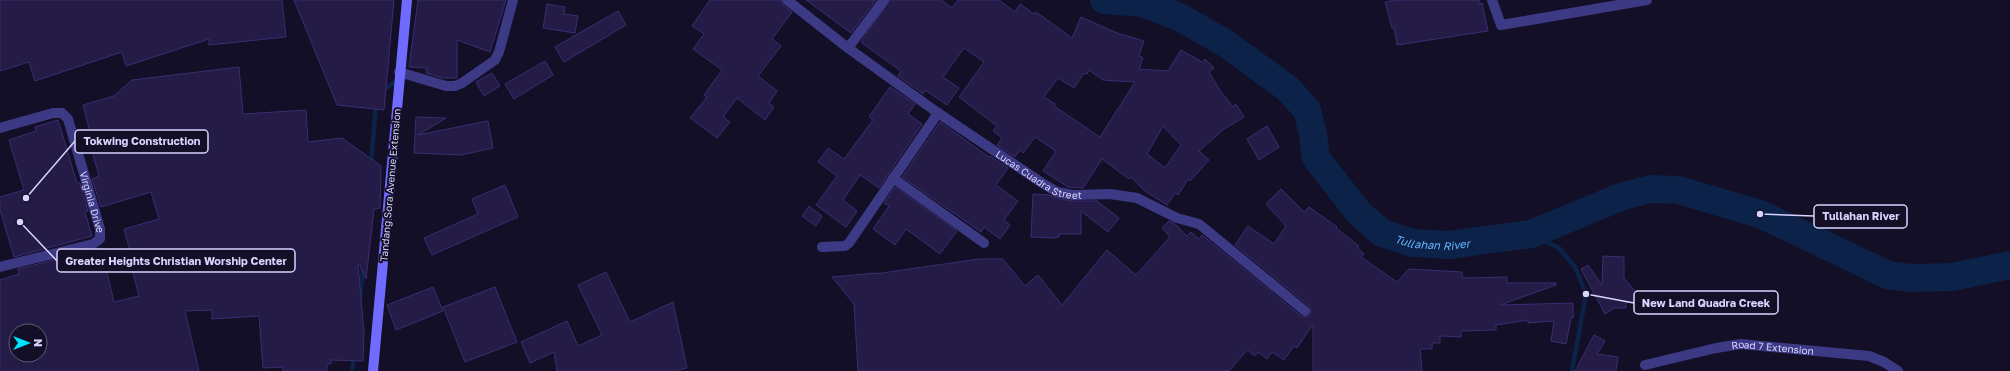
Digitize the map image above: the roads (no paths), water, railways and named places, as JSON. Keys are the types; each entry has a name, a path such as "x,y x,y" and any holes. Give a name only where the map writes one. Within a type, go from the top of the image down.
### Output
{"main road":[{"name":"Tandang Sora Avenue Extension","path":"373,371 399,72 407,0"}],"street":[{"path":"399,72 446,86 455,86 462,83 495,60 499,52 513,0"},
{"name":"Lucas Cuadra Street","path":"788,0 848,48 1023,172 1057,192 1073,195 1110,194 1137,198 1177,218 1198,224 1305,311"},
{"path":"848,48 884,0"},
{"path":"1492,0 1499,24 1502,25 1647,0"},
{"name":"Virginia Drive","path":"0,128 53,112 62,113 68,120 100,229 100,239 92,244 0,267"},
{"path":"822,247 845,246 849,243 938,113"},
{"path":"893,178 984,242"},
{"name":"Road 7 Extension","path":"1645,365 1716,348 1741,344 1869,356 1884,362 1898,371"}],"waterway":[{"name":"Tullahan River","path":"1104,0 1142,3 1179,17 1225,43 1287,88 1307,110 1313,134 1316,158 1359,213 1382,233 1413,243 1449,245 1531,234 1623,196 1651,189 1678,190 1760,214 1888,275 1911,278 1952,277 2010,265"},
{"path":"382,91 399,79"},
{"path":"371,164 376,104"},
{"path":"1531,234 1559,248 1575,267 1586,294 1572,371"},
{"path":"360,300 363,267"},
{"path":"352,371 354,355"}],"place":[{"name":"Tokwing Construction","path":"26,198"},
{"name":"Tullahan River","path":"1760,214"},
{"name":"Greater Heights Christian Worship Center","path":"20,222"},
{"name":"New Land Quadra Creek","path":"1586,294"}]}
